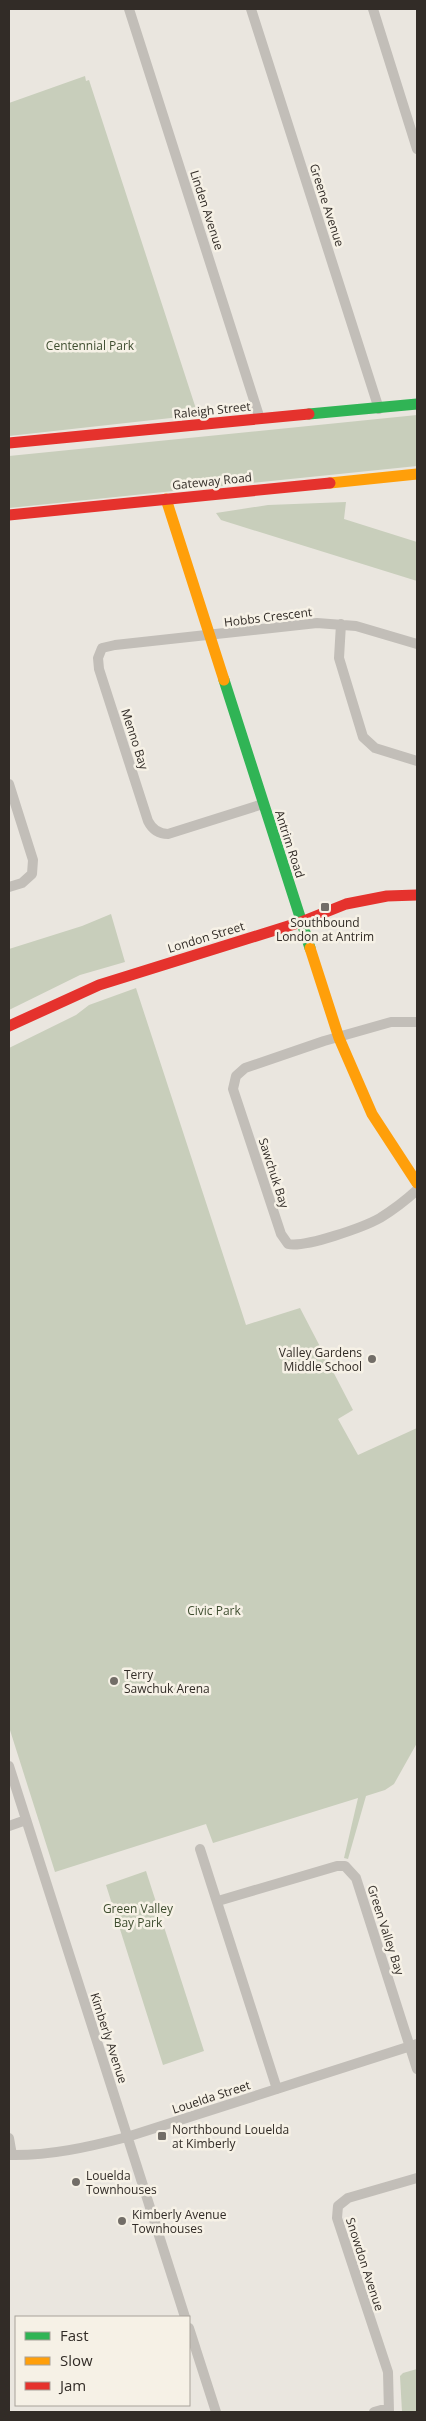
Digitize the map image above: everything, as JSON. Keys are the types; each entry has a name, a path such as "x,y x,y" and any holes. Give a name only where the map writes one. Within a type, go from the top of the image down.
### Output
{"street":[{"name":"Linden Avenue","path":"129,9 260,418"},
{"name":"Greene Avenue","path":"251,9 379,409"},
{"path":"373,9 417,149"},
{"name":"Raleigh Street","path":"9,444 417,404"},
{"name":"Gateway Road","path":"9,515 417,474"},
{"name":"Antrim Road","path":"166,499 339,1038 372,1114 417,1183"},
{"name":"Hobbs Crescent","path":"209,636 317,623 356,626 417,644"},
{"path":"341,624 339,658 363,737 375,748 417,761"},
{"name":"Menno Bay","path":"209,636 115,645 102,648 98,658 99,669 148,821 152,828 160,833 168,834 263,804"},
{"path":"9,784 33,860 32,874 22,883 9,887"},
{"name":"London Street","path":"9,1026 99,985 301,922 346,904 387,896 417,895"},
{"path":"339,1038 392,1022 417,1022"},
{"name":"Sawchuk Bay","path":"339,1038 245,1068 236,1076 234,1082 233,1089 284,1240 288,1244 303,1245 371,1223 417,1190"},
{"name":"Kimberly Avenue","path":"9,1766 186,2316"},
{"path":"9,1826 26,1820"},
{"path":"200,1849 277,2089"},
{"name":"Green Valley Bay","path":"218,1901 337,1866 350,1869 356,1878 414,2045"},
{"path":"414,2045 417,2069"},
{"name":"Louelda Street","path":"10,2155 72,2149 127,2137 414,2045"},
{"path":"9,2138 10,2155"},
{"name":"Snowdon Avenue","path":"388,2410 388,2372 337,2218 338,2206 348,2198 417,2178"},
{"path":"190,2331 216,2412"},
{"path":"374,2412 388,2410"}],"green space":[{"name":"Centennial Park","path":"85,76 86,81 89,80 198,415 9,436 9,103"},
{"path":"417,415 417,466 9,508 9,456"},
{"path":"346,502 344,519 417,542 417,581 221,520 216,513 268,505"},
{"path":"111,914 125,962 80,975 9,1010 9,949 82,926"},
{"name":"Civic Park","path":"136,988 246,1325 300,1308 353,1410 338,1419 358,1455 417,1428 417,1743 394,1784 385,1790 366,1796 348,1859 344,1858 358,1798 213,1843 206,1824 55,1872 9,1727 9,1048 76,1015 89,1005"},
{"name":"Green Valley Bay Park","path":"146,1871 204,2051 163,2065 106,1885"},
{"path":"417,2369 417,2412 402,2412 400,2376 403,2373"}],"traffic: fast":[{"path":"309,414 417,404"},
{"path":"224,680 310,948"}],"traffic: slow":[{"path":"330,483 417,474"},
{"path":"166,499 224,680"},
{"path":"310,948 339,1038 372,1114 417,1183"}],"traffic: jam":[{"path":"9,443 309,414"},
{"path":"9,515 330,483"},
{"path":"9,1026 99,985 301,922 346,904 387,896 417,895"}],"place":[{"name":"Southbound London at Antrim","path":"325,907"},
{"name":"Valley Gardens Middle School","path":"372,1359"},
{"name":"Terry Sawchuk Arena","path":"114,1681"},
{"name":"Northbound Louelda at Kimberly","path":"162,2136"},
{"name":"Louelda Townhouses","path":"76,2182"},
{"name":"Kimberly Avenue Townhouses","path":"122,2221"}]}
